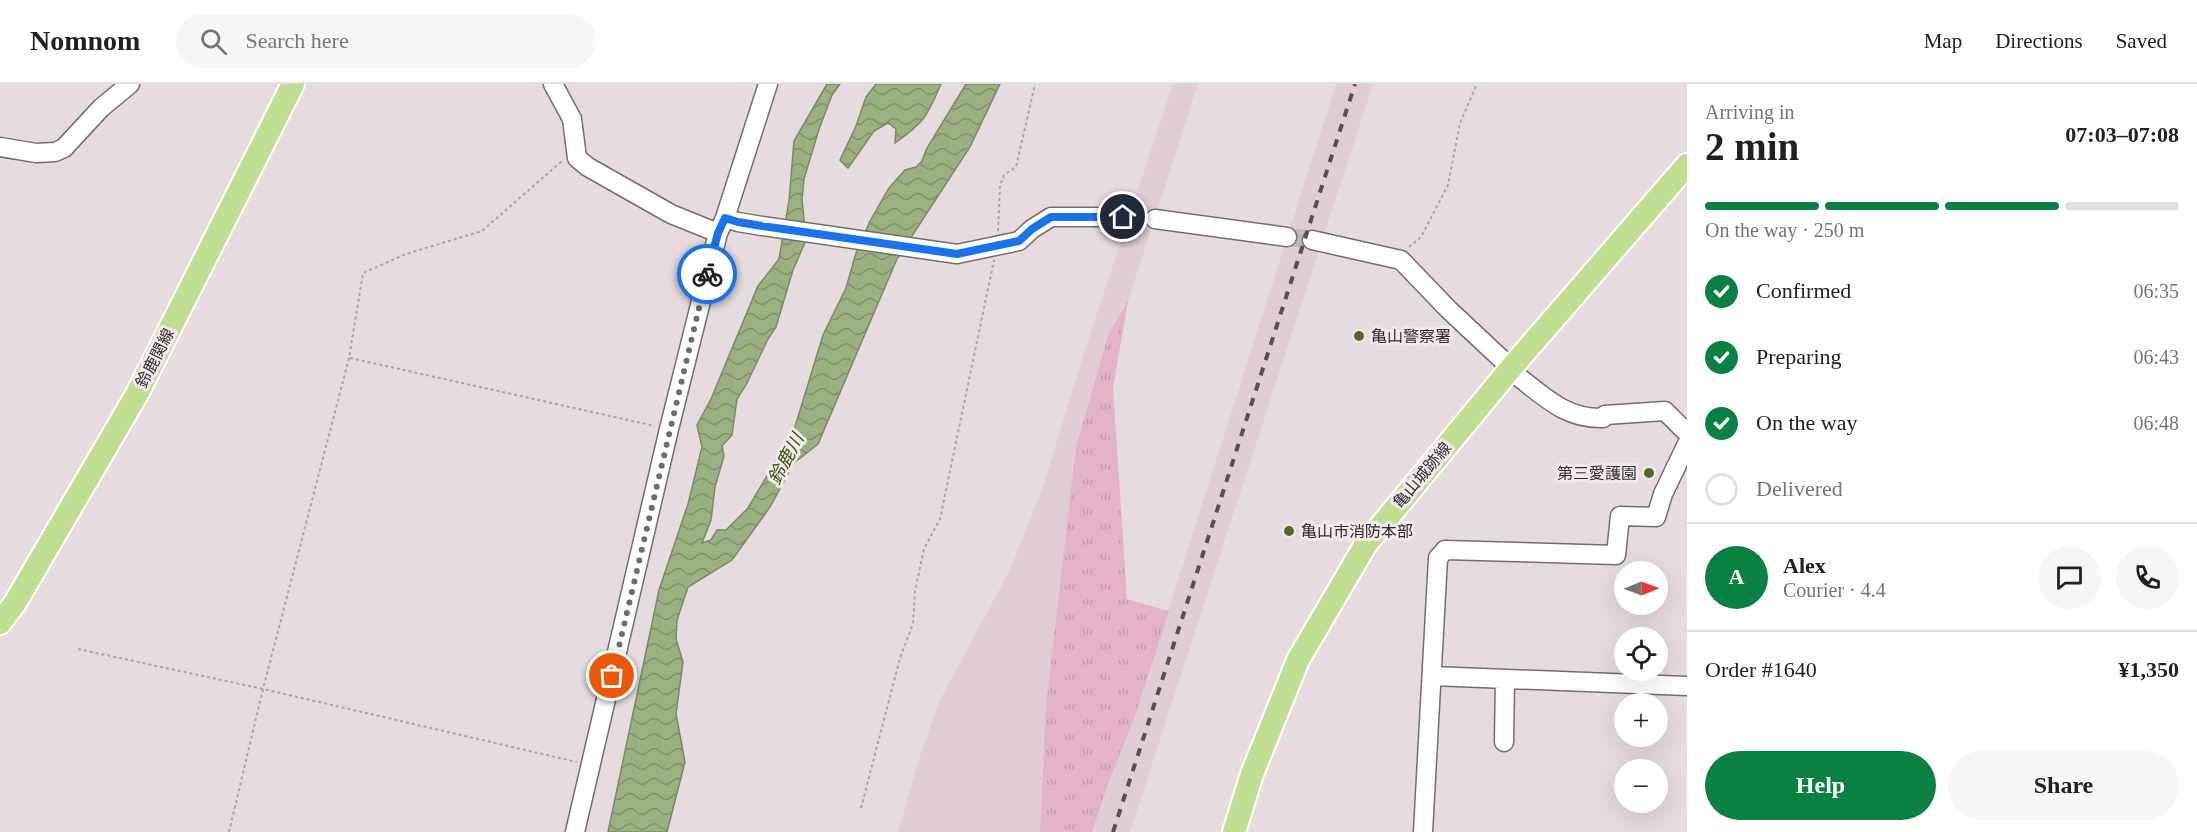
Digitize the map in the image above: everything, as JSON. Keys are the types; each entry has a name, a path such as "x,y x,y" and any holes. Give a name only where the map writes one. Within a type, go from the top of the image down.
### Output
{"main road":[{"name":"鈴鹿関線","path":"0,624 15,603 137,394 293,84"},
{"name":"亀山城跡線","path":"1233,832 1252,774 1298,660 1366,544 1516,373 1687,165"}],"street":[{"path":"0,147 46,153 64,148 96,113 130,84"},
{"path":"553,84 572,119 577,158 588,167 636,192 671,214 727,224 957,254 1019,241 1051,217 1123,217"},
{"path":"575,832 669,429 768,84"},
{"path":"1155,219 1287,237"},
{"path":"1312,240 1401,260 1516,373 1566,412 1603,418 1605,415 1665,411 1687,433"},
{"path":"1423,832 1438,558 1444,550 1616,555 1620,516 1656,517 1663,494 1687,444"},
{"path":"1432,676 1687,686"},
{"path":"1504,742 1505,679"}],"path":[{"path":"861,808 900,658 913,624 915,591 924,549 940,519 996,246 1000,186 1004,175 1016,167 1035,84"},
{"path":"1401,260 1407,248 1421,237 1444,194 1460,123 1477,84"},
{"path":"229,832 263,689 349,358 363,273 406,254 482,231 575,149"},
{"path":"349,358 669,429"},
{"path":"78,649 263,689 591,766"}],"shaded area":[{"path":"1173,84 1198,84 1128,301 1109,333 1046,706 1040,832 898,832 921,753 940,700 1010,570 1044,484 1084,353"},
{"path":"1336,84 1373,84 1130,832 1092,832 1135,715"}],"green space":[{"path":"1128,301 1113,388 1127,599 1169,611 1135,716 1092,832 1040,832 1046,706 1076,447 1109,333"}],"water":[{"name":"鈴鹿川","path":"827,84 840,84 832,95 819,129 804,179 802,199 806,240 793,270 776,327 737,399 732,435 722,446 724,456 715,487 711,520 702,543 711,540 717,530 726,530 748,508 794,430 823,335 846,288 856,253 870,221 889,188 905,170 916,167 922,161 927,148 966,84 1000,84 970,147 897,259 818,444 794,463 770,507 732,560 688,587 677,620 676,639 683,662 676,714 685,762 667,832 608,832 659,590 688,504 702,447 697,425 711,399 758,286 779,259 789,201 794,141"},
{"path":"876,84 941,84 919,124 895,143 896,129 888,123 874,131 848,168 840,160 856,126 866,97"}],"tunnel":[{"path":"1123,217 1155,219"},
{"path":"1287,237 1312,240"}],"railway":[{"path":"1113,832 1355,84"}],"way so far":[{"path":"612,676 707,274"}],"place":[{"name":"亀山警察署","path":"1359,336"},
{"name":"第三愛護園","path":"1649,473"},
{"name":"亀山市消防本部","path":"1289,531"}],"route":[{"path":"707,274 718,233 725,218 762,226 957,254 1019,241 1051,217 1123,217"}]}
